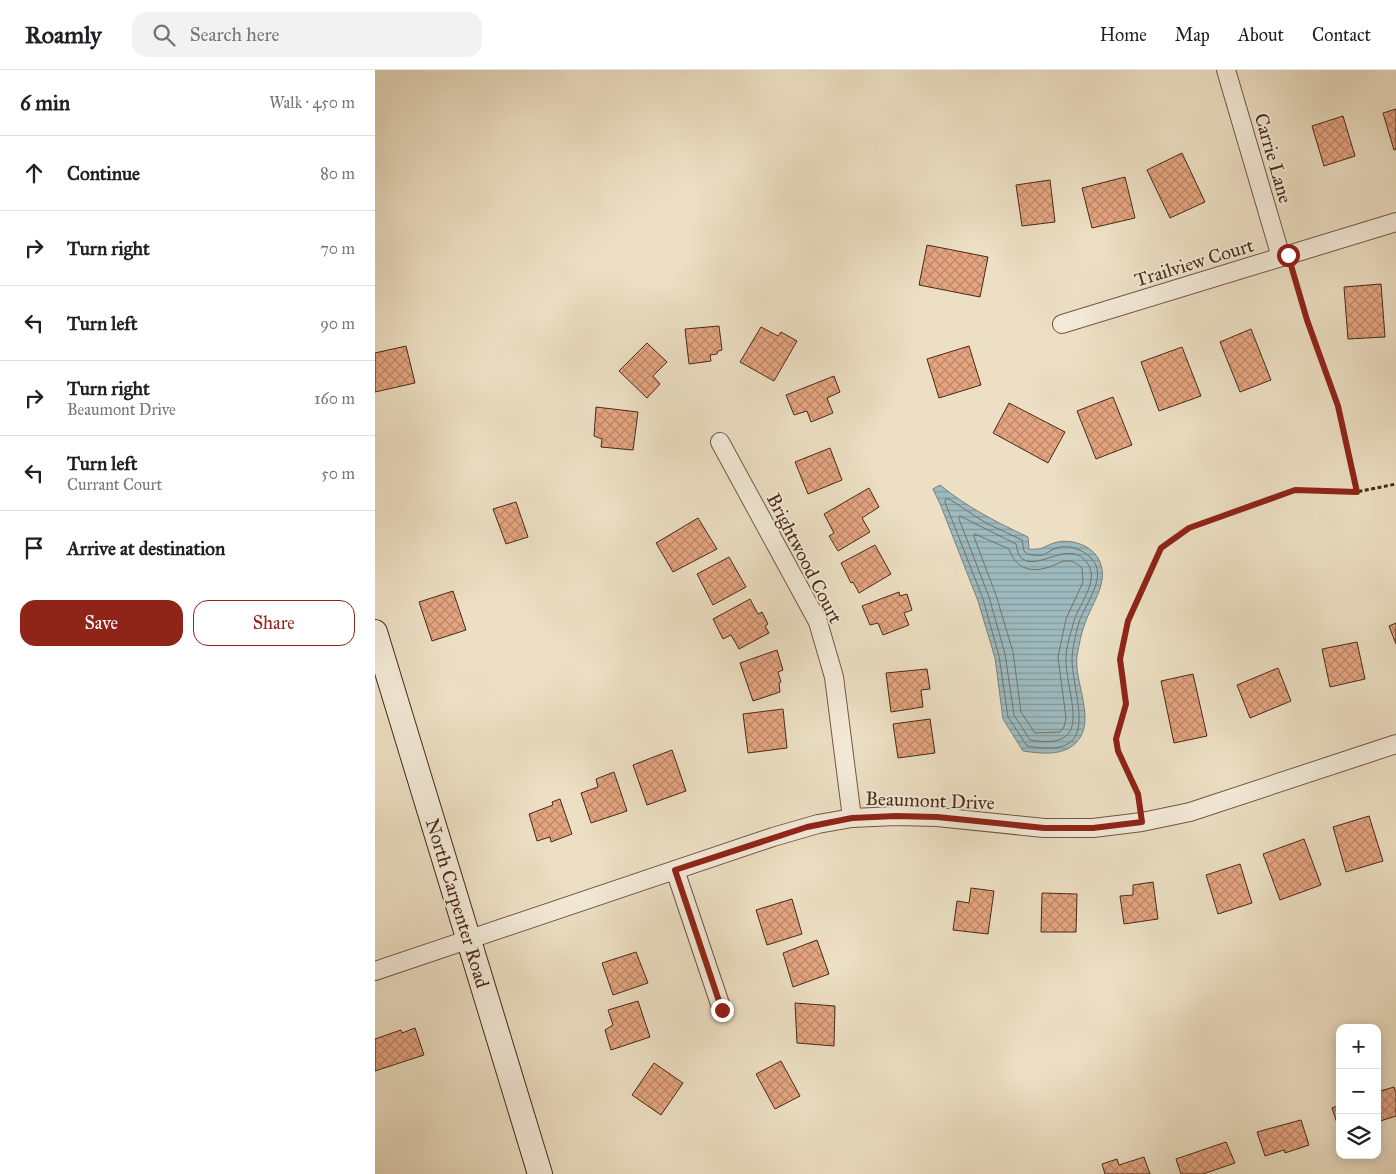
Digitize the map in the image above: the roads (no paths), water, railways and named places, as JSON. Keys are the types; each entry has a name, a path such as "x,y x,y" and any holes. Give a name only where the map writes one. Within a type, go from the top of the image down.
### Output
{"street":[{"name":"Carrie Lane","path":"1226,70 1285,256"},
{"name":"Trailview Court","path":"1062,324 1396,222"},
{"name":"Brightwood Court","path":"720,442 818,622 834,677 852,818"},
{"name":"North Carpenter Road","path":"375,632 540,1174"},
{"name":"Beaumont Drive","path":"375,971 807,827 852,818 896,816 937,817 1044,828 1093,828 1142,822 1190,812 1396,744"},
{"path":"675,870 722,1010"}],"water":[{"path":"940,485 982,514 1028,537 1029,549 1040,549 1054,543 1066,541 1078,543 1090,549 1098,558 1101,566 1101,583 1084,627 1077,656 1078,676 1084,707 1084,727 1081,736 1070,748 1055,753 1023,751 1003,719 995,658 978,601 933,489"}]}
